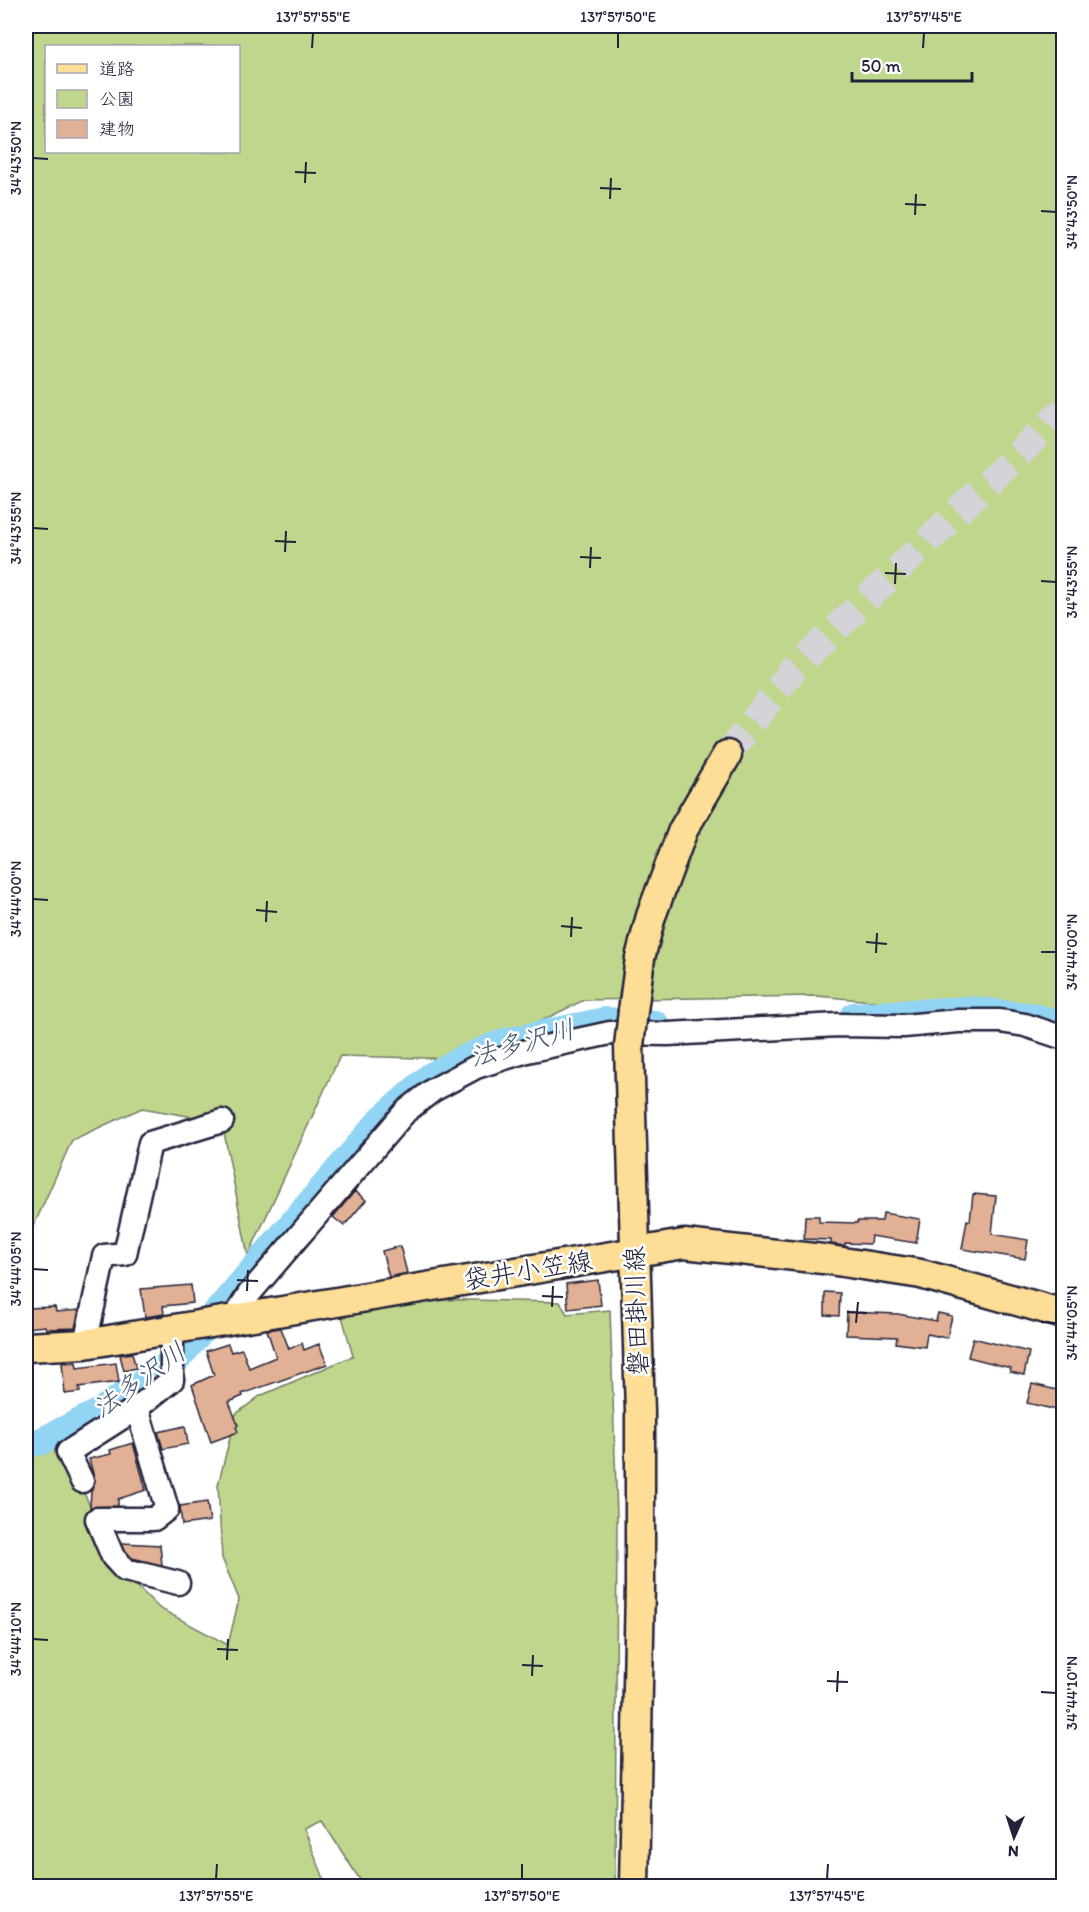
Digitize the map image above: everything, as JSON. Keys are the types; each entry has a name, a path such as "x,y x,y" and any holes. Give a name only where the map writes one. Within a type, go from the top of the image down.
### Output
{"main road":[{"name":"磐田掛川線","path":"634,1887 640,1586 640,1412 629,1046 640,958 651,916 683,830 727,755"},
{"name":"袋井小笠線","path":"26,1347 85,1344 684,1244 834,1261 921,1274 1064,1314"}],"street":[{"path":"234,1318 249,1294 405,1111 433,1090 476,1067 527,1051 610,1033 668,1034 838,1025 904,1026 958,1021 1000,1021 1025,1025 1064,1038"},
{"path":"85,1344 104,1256 125,1254 150,1143 222,1121"},
{"path":"82,1481 68,1452 137,1408 172,1380 172,1330"},
{"path":"137,1408 167,1509 154,1519 97,1519 113,1557 125,1570 178,1583"}],"green space":[{"path":"26,26 1063,26 1063,1036 983,1011 817,996 584,1000 463,1059 340,1056 248,1256 222,1122 142,1108 72,1140 31,1232 26,1233"},
{"path":"421,1299 560,1302 567,1314 610,1310 617,1516 615,1886 364,1886 322,1821 304,1829 327,1886 26,1886 26,1432 49,1433 61,1447 123,1572 159,1608 228,1645 239,1599 222,1558 218,1485 236,1414 260,1396 353,1356 340,1309"}],"building":[{"path":"355,1191 366,1200 344,1226 333,1217"},
{"path":"973,1194 996,1196 992,1234 1028,1240 1025,1259 962,1249 967,1220 970,1221"},
{"path":"883,1213 920,1219 916,1243 871,1236 870,1244 845,1243 845,1246 831,1244 831,1240 804,1239 805,1216 819,1216 819,1222 857,1223 857,1221 882,1221"},
{"path":"400,1246 407,1273 389,1277 382,1251"},
{"path":"598,1280 601,1305 568,1309 566,1284"},
{"path":"191,1285 193,1303 163,1306 164,1314 145,1317 141,1289"},
{"path":"825,1292 840,1293 839,1316 825,1315"},
{"path":"55,1307 56,1312 79,1310 75,1328 46,1329 45,1326 26,1328 26,1308"},
{"path":"847,1312 898,1314 936,1321 938,1313 952,1316 947,1338 927,1334 925,1347 896,1343 897,1337 846,1335"},
{"path":"281,1328 289,1349 302,1343 304,1350 319,1344 327,1364 242,1394 243,1396 229,1402 238,1425 236,1427 238,1432 211,1442 192,1385 214,1375 206,1351 228,1344 231,1352 242,1349 249,1368 276,1357 267,1330"},
{"path":"973,1338 1029,1352 1024,1375 1010,1372 1011,1368 968,1357"},
{"path":"132,1353 136,1368 124,1371 120,1355"},
{"path":"76,1362 77,1368 116,1363 119,1382 79,1387 80,1392 65,1394 62,1363"},
{"path":"1032,1384 1061,1391 1057,1410 1027,1403"},
{"path":"185,1426 188,1444 163,1449 158,1432"},
{"path":"133,1443 146,1490 118,1499 118,1506 90,1507 91,1491 95,1481 89,1459 111,1454 110,1450"},
{"path":"207,1502 210,1521 182,1525 180,1506"},
{"path":"122,1543 160,1545 162,1565 132,1558"}],"waterway":[{"name":"法多沢川","path":"854,1016 968,1010 1034,1017 1064,1025"},
{"name":"法多沢川","path":"26,1445 42,1441 98,1413 177,1359 381,1120 431,1076 463,1059 505,1042 605,1021 655,1024"}],"tunnel":[{"path":"727,755 793,670 1064,410"}]}
